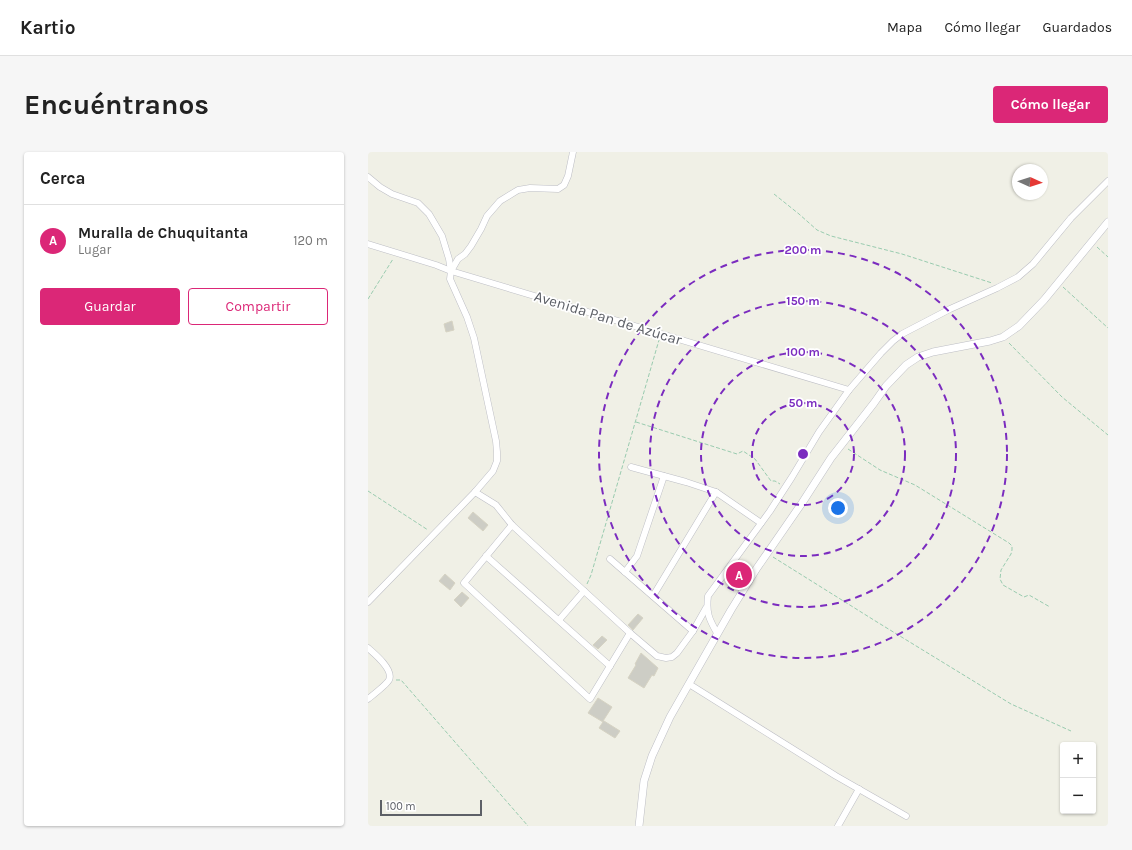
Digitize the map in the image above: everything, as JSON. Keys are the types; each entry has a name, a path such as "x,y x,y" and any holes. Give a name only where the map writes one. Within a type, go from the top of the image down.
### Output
{"street":[{"path":"451,271 458,259 465,254 471,246 487,216 500,202 518,190 530,188 558,189 564,185 568,176 573,152"},
{"path":"368,177 380,187 392,194 418,203 429,214 442,236 449,259 451,271 450,279 467,317 474,338 498,452 493,471 475,492 368,602"},
{"path":"475,492 496,505 512,525 657,656 666,658 672,657 677,653 693,632 706,608 708,596 712,589 786,487 819,432 849,390 881,353 902,334 950,309 1018,277 1033,264 1071,218 1108,181"},
{"path":"639,826 644,781 652,756 670,717 717,633 742,591 831,458 886,386 906,365 918,357 933,352 990,341 1003,337 1019,326 1059,283 1108,222"},
{"name":"Avenida Pan de Azúcar","path":"368,244 451,271 849,390"},
{"path":"631,467 716,492 761,523"},
{"path":"625,572 637,556 664,476"},
{"path":"652,596 716,492"},
{"path":"512,525 464,583 590,699 630,633"},
{"path":"486,556 610,666"},
{"path":"610,559 693,632"},
{"path":"559,620 584,591"},
{"path":"706,608 717,633"},
{"path":"368,648 386,667 390,674 389,679 382,687 368,699"},
{"path":"689,684 829,772 906,816"},
{"path":"838,826 859,789"}],"path":[{"path":"774,194 817,230 831,236 902,254 992,283 996,288"},
{"path":"1092,243 1108,257"},
{"path":"368,299 397,253"},
{"path":"1059,283 1108,328"},
{"path":"584,591 661,334"},
{"path":"1003,337 1062,397 1108,435"},
{"path":"635,422 737,454 743,450 755,459 771,481 775,481 786,487"},
{"path":"841,444 880,470 915,485 1009,543 1012,546 1011,554 1000,575 1003,585 1024,597 1029,595 1050,607"},
{"path":"368,491 434,533"},
{"path":"767,553 1011,704 1071,731"},
{"path":"389,679 401,680 528,826"}],"building":[{"path":"452,321 454,330 446,332 444,324"},
{"path":"473,512 488,525 483,531 468,518"},
{"path":"445,574 455,583 450,590 439,581"},
{"path":"462,592 469,598 461,607 454,600"},
{"path":"638,614 643,618 633,630 628,625"},
{"path":"602,636 607,640 598,649 593,645"},
{"path":"641,653 658,668 654,676 652,675 644,688 628,678"},
{"path":"598,698 612,707 603,721 620,731 615,738 599,728 603,722 588,713"}],"place":[{"name":"Muralla de Chuquitanta","path":"739,575"}]}
